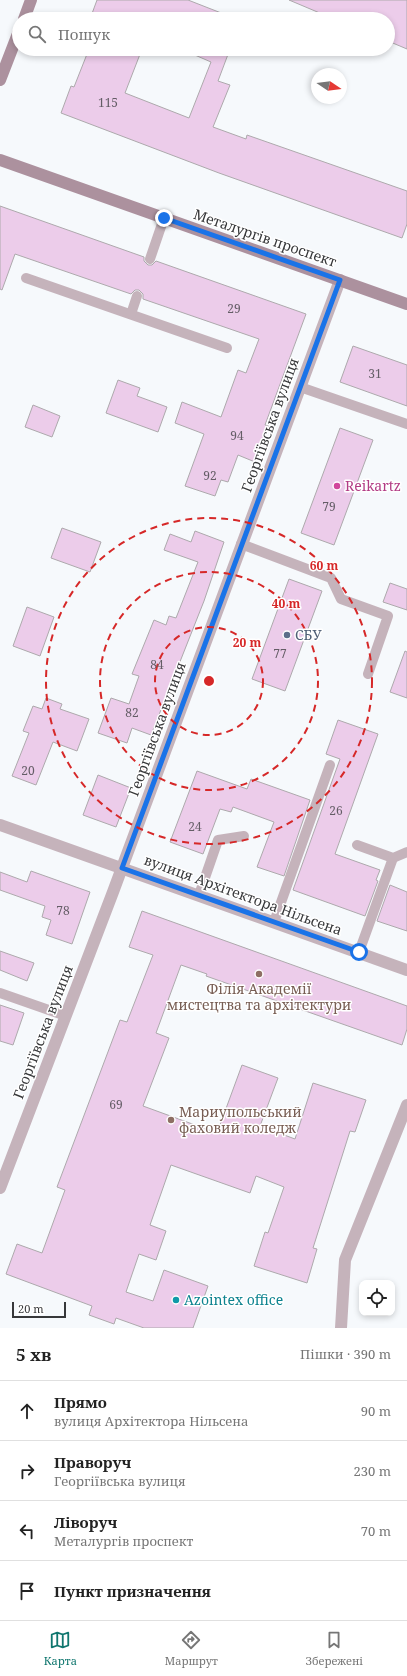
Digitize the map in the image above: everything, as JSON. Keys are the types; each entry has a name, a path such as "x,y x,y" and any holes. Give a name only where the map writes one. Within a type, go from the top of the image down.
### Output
{"street":[{"path":"27,12 31,0"},
{"path":"0,80 12,49"},
{"name":"Металургів проспект","path":"0,160 407,304"},
{"name":"Георгіївська вулиця","path":"0,1188 122,868 340,280"},
{"name":"вулиця Архітектора Нільсена","path":"0,825 407,970"},
{"path":"341,1328 346,1260 407,1105"}],"lane":[{"path":"150,259 164,218"},
{"path":"26,278 227,348"},
{"path":"131,314 137,296"},
{"path":"300,387 407,424"},
{"path":"241,544 332,578 341,599 388,616 368,674"},
{"path":"274,922 330,765"},
{"path":"199,895 218,840 244,836"},
{"path":"356,845 393,858 407,852"},
{"path":"359,952 393,858"},
{"path":"0,993 66,1016"}],"building":[{"path":"97,0 188,0 219,12 93,12"},
{"path":"289,0 407,0 407,49 395,44 395,12 317,12"},
{"path":"86,56 139,56 125,93 189,118 211,62 197,56 227,56 218,81 230,85 213,127 246,139 247,135 407,191 407,224 402,238 219,173 61,113 71,86 74,87"},
{"path":"0,206 144,257 144,261 148,265 152,265 156,261 306,314 265,425 269,426 255,462 238,455 228,482 221,480 215,496 185,486 204,434 175,423 182,402 221,417 238,370 246,373 259,339 143,299 143,294 139,290 135,290 131,294 15,254 2,290 0,289"},
{"path":"353,346 407,365 407,406 340,382"},
{"path":"118,380 140,388 137,396 167,407 158,432 106,413"},
{"path":"33,405 60,416 52,437 25,427"},
{"path":"340,428 373,440 334,545 301,533"},
{"path":"62,528 101,542 90,572 51,558"},
{"path":"195,531 224,542 204,601 151,735 132,728 127,743 98,733 111,698 129,704 139,676 132,674 154,620 166,625 169,616 176,618 198,562 164,550 170,534 191,542"},
{"path":"289,579 322,591 285,691 252,679"},
{"path":"390,583 407,589 407,610 383,602"},
{"path":"27,607 54,617 40,656 13,646"},
{"path":"405,651 407,652 407,698 390,692"},
{"path":"46,698 62,704 60,709 89,719 77,751 53,742 36,785 12,776 29,733 23,731 33,706 42,709"},
{"path":"338,720 378,734 335,854 380,870 376,880 378,881 365,916 293,890 340,759 326,754"},
{"path":"197,771 247,789 251,779 310,800 284,876 257,867 274,822 233,807 231,812 220,809 203,854 170,842"},
{"path":"98,775 131,788 116,827 83,815"},
{"path":"31,871 90,892 72,944 46,935 51,920 42,917 45,906 0,890 0,872 27,882"},
{"path":"390,885 407,892 407,931 377,921"},
{"path":"142,911 407,1006 407,1029 402,1045 206,976 207,974 181,965 156,1033 169,1038 143,1106 217,1133 242,1065 278,1078 260,1126 295,1139 313,1083 366,1100 355,1132 350,1131 313,1248 317,1249 307,1283 254,1266 265,1232 268,1233 284,1187 256,1176 250,1193 171,1165 150,1225 166,1231 156,1260 139,1254 126,1292 153,1301 164,1270 208,1286 193,1328 144,1328 116,1318 114,1324 89,1315 92,1306 6,1274 17,1244 42,1253 65,1190 57,1187 120,1020 127,1022 153,955 129,947"},
{"path":"0,951 34,963 27,981 0,970"},
{"path":"0,1005 24,1013 13,1045 0,1041"}],"place":[{"name":"Reikartz","path":"337,486"},
{"name":"СБУ","path":"287,635"},
{"name":"Філія Академії мистецтва та архітектури","path":"259,974"},
{"name":"Мариупольський фаховий коледж","path":"171,1120"},
{"name":"Azointex office","path":"176,1300"}],"route":[{"path":"164,218 340,280 122,868 359,952"}]}
